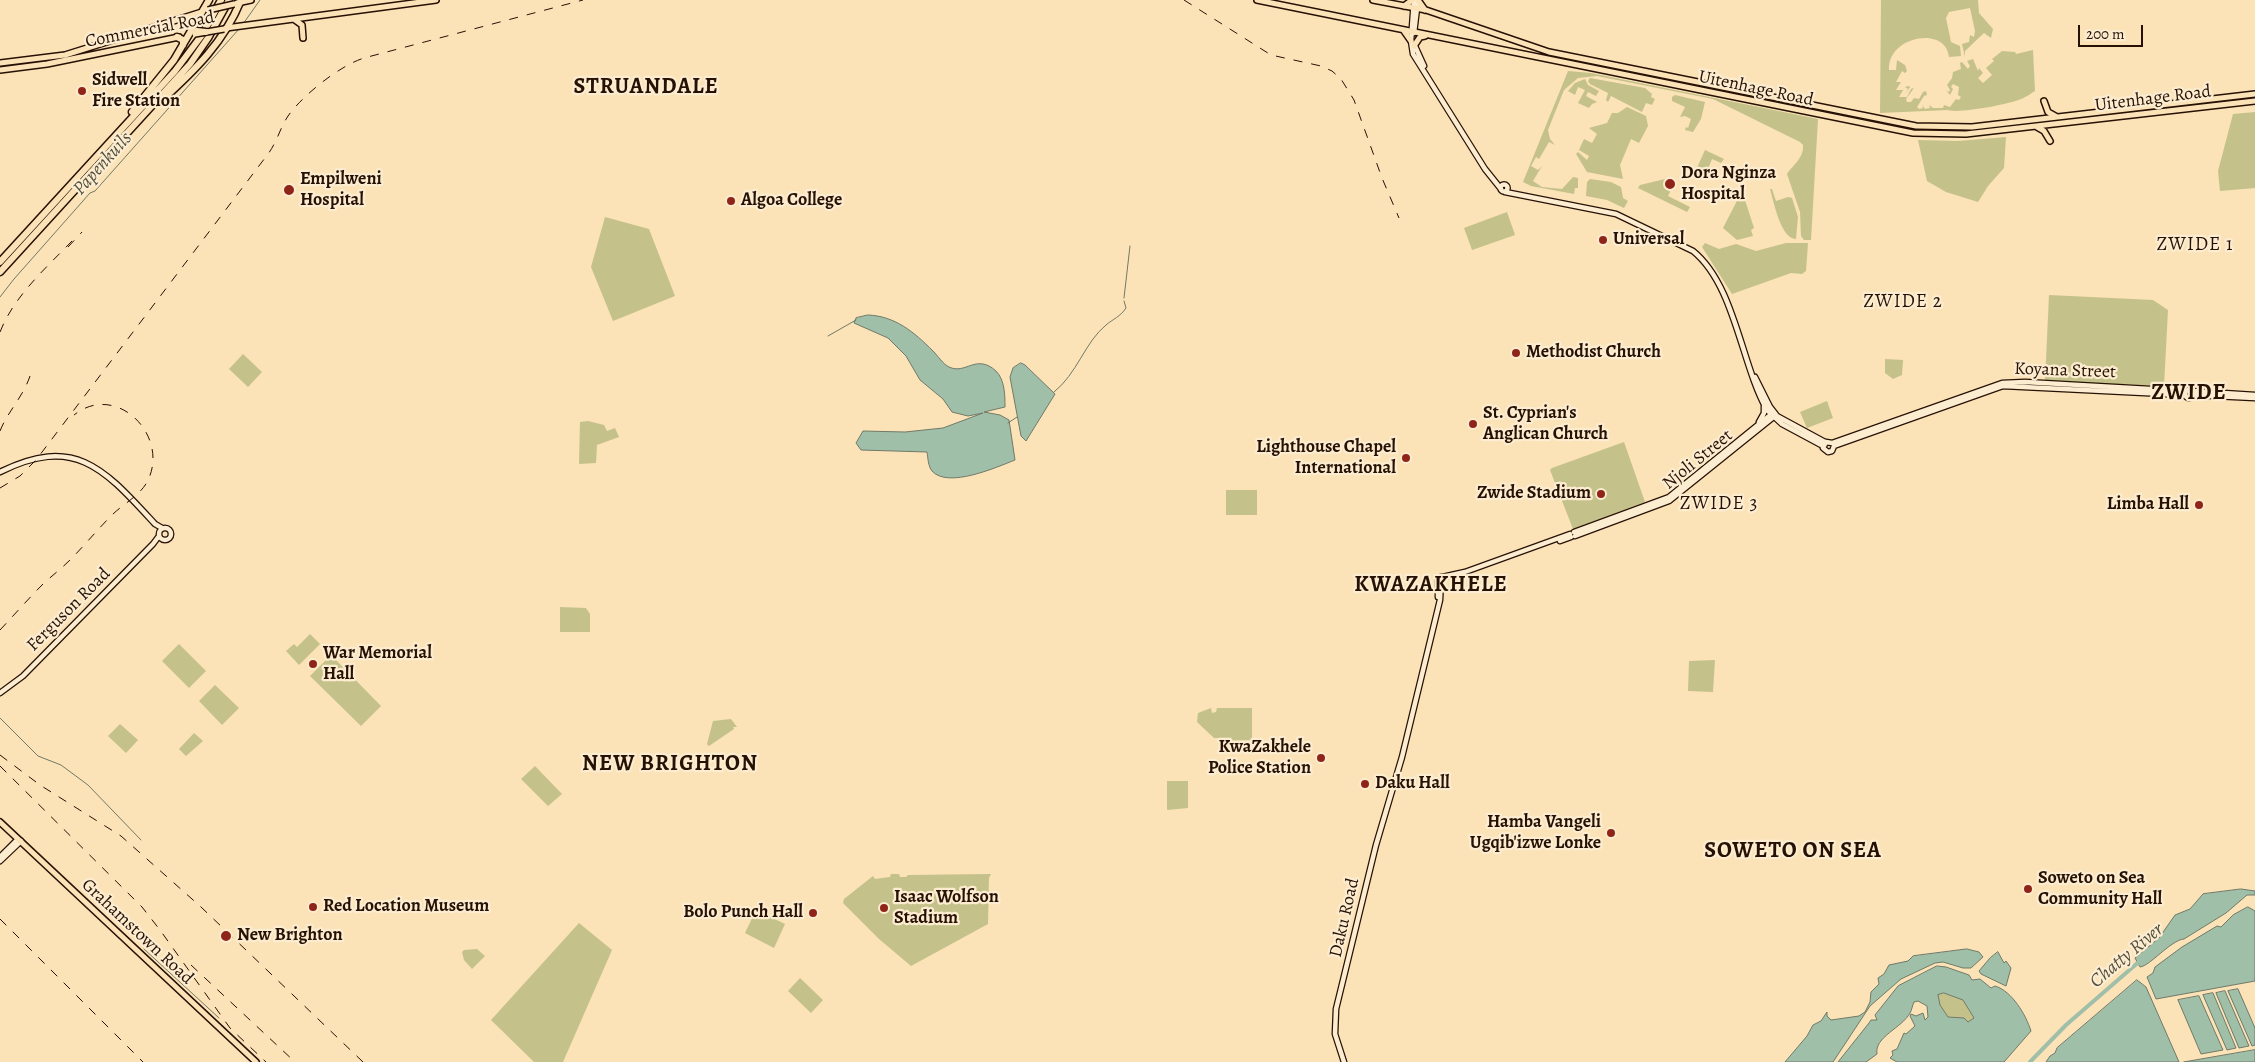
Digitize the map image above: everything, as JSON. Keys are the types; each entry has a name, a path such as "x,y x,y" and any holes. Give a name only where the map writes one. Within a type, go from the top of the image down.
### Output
{"highway":[{"path":"84,170 148,93 183,46 194,31 209,0"},
{"path":"0,262 185,59 202,35 221,0"},
{"path":"105,158 202,63 225,28 235,5"},
{"path":"0,272 190,64 235,5"},
{"path":"194,31 206,32"},
{"path":"177,37 183,41 183,46"}],"main road":[{"name":"Commercial Road","path":"0,63 66,55 205,11 251,0"},
{"name":"Commercial Road","path":"206,32 436,0"},
{"name":"Uitenhage Road","path":"1257,0 1905,132 1966,134 2255,101"},
{"name":"Uitenhage Road","path":"1372,0 1426,10 1549,52 1895,124 1934,128 1964,127 2255,94"},
{"path":"1403,6 1416,0"},
{"path":"1416,0 1412,43 1413,54 1489,175 1504,189 1521,195 1616,214 1693,251 1701,259 1716,282 1764,404 1779,422 1824,444 1833,445 1832,451 1824,450 1824,444"},
{"path":"1416,0 1426,10"},
{"path":"289,20 300,22 304,29 303,38"},
{"path":"1401,29 1407,34 1412,43"},
{"name":"Commercial Road","path":"0,70 47,64 177,37 194,31"},
{"path":"1412,43 1420,37 1428,35"},
{"path":"2044,101 2048,112 2057,117"},
{"path":"2036,127 2044,131 2049,138 2052,128 2059,124"},
{"path":"1752,372 1773,415 1824,444"},
{"name":"Koyana Street","path":"1833,445 2003,386 2255,397"},
{"path":"1759,424 1764,413 1764,404"},
{"name":"Njoli Street","path":"1440,580 1669,501 1773,415"},
{"name":"Njoli Street","path":"1573,535 1667,498 1759,424 1773,415"},
{"path":"1765,423 1779,422"},
{"path":"0,472 39,457 56,456 78,460 108,476 155,524 168,529 171,534 167,540 160,536 155,524"},
{"path":"160,536 162,528"},
{"name":"Ferguson Road","path":"0,693 23,676 160,536"},
{"name":"Daku Road","path":"1344,1062 1338,1048 1334,1030 1336,1009 1376,845 1392,795 1416,686 1438,600 1440,580"},
{"name":"Grahamstown Road","path":"0,822 256,1062"},
{"path":"0,859 19,840"}],"shaded area":[{"path":"1881,0 1978,0 1979,13 1993,29 1991,38 1984,33 1965,51 1965,57 1962,44 1969,42 1970,35 1974,37 1975,31 1970,8 1949,12 1946,18 1951,42 1960,46 1961,56 1949,57 1945,47 1938,41 1928,38 1917,39 1897,49 1891,58 1889,70 1896,70 1897,60 1905,65 1907,71 1905,73 1902,71 1896,82 1901,82 1896,90 1903,90 1905,87 1899,97 1907,97 1911,89 1914,88 1906,99 1907,102 1911,102 1914,98 1919,99 1923,92 1926,91 1927,95 1924,96 1917,107 1919,109 1923,108 1922,105 1925,109 1930,108 1929,105 1933,108 1943,108 1944,105 1950,107 1956,99 1959,100 1961,97 1958,95 1959,87 1953,84 1950,95 1946,90 1949,92 1950,90 1947,85 1952,78 1953,72 1961,69 1960,63 1962,62 1968,69 1970,66 1967,61 1973,59 1978,71 1979,68 1983,73 1978,78 1983,83 1992,75 1986,68 1994,61 1992,59 2002,51 2015,52 2016,54 2033,50 2035,91 2026,97 2010,103 1962,111 1880,113"},
{"path":"1568,71 1591,73 1818,119 1811,240 1804,240 1801,236 1800,212 1787,174 1800,158 1803,145 1713,99 1597,76 1578,78 1564,90 1548,130 1550,139 1555,145 1549,142 1539,159 1536,157 1531,166 1538,170 1542,166 1533,181 1542,187 1562,189 1573,177 1578,178 1578,188 1575,188 1574,194 1531,186 1523,182"},
{"path":"1590,78 1645,88 1652,94 1651,97 1655,99 1652,105 1646,103 1642,112 1611,96 1608,102 1606,100 1608,93 1590,84 1588,81"},
{"path":"1585,79 1588,85 1599,91 1596,96 1588,92 1586,96 1597,102 1589,108 1578,103 1585,90 1578,87 1575,95 1568,91 1575,83"},
{"path":"1675,95 1705,102 1701,119 1693,132 1685,130 1686,127 1688,128 1691,119 1685,116 1680,117 1685,107 1672,101 1672,97"},
{"path":"1627,107 1646,116 1648,126 1639,143 1631,139 1620,165 1623,179 1587,172 1576,154 1578,152 1587,160 1589,156 1579,150 1584,139 1592,143 1597,134 1589,128 1607,123 1612,113 1618,113"},
{"path":"2255,112 2255,188 2220,191 2218,171 2233,114"},
{"path":"2006,137 2004,168 1988,186 1978,202 1946,192 1927,181 1918,140 1958,141"},
{"path":"1705,150 1724,159 1721,163 1712,159 1708,169 1717,173 1714,179 1696,170"},
{"path":"1590,179 1611,182 1621,187 1623,198 1628,201 1624,208 1607,200 1586,196 1587,182"},
{"path":"1665,179 1670,192 1668,196 1690,207 1687,212 1638,188 1640,185"},
{"path":"1770,189 1772,189 1776,201 1788,197 1792,198 1798,217 1796,239 1786,233 1782,227"},
{"path":"1740,195 1744,197 1754,228 1751,230 1753,236 1737,240 1723,228"},
{"path":"1507,212 1515,235 1472,250 1464,228"},
{"path":"605,217 649,229 675,296 613,321 591,267"},
{"path":"1705,243 1719,249 1736,244 1756,251 1786,243 1808,243 1806,271 1802,274 1791,273 1732,294 1702,247"},
{"path":"2049,295 2153,300 2168,310 2164,386 2045,381"},
{"path":"868,315 887,318 904,326 949,367 955,369 983,364 996,371 1003,383 1005,407 984,412 1000,415 1009,420 1015,460 973,475 949,478 939,476 932,471 927,452 861,450 856,443 863,431 905,432 943,428 983,413 968,416 952,412 943,399 920,380 906,356 888,338 854,323 856,318"},
{"path":"243,354 262,372 248,387 229,369"},
{"path":"1885,359 1903,360 1902,375 1893,379 1885,373"},
{"path":"1021,363 1055,394 1026,441 1021,436 1010,377 1013,368"},
{"path":"1827,401 1833,418 1807,428 1800,412"},
{"path":"588,421 604,425 607,431 615,428 619,437 597,445 596,463 579,464 580,422"},
{"name":"Zwide Stadium","path":"1624,442 1645,502 1573,529 1550,470"},
{"path":"1226,490 1257,490 1257,515 1226,515"},
{"path":"560,607 586,608 590,614 590,632 560,632"},
{"path":"310,634 320,644 299,665 286,651 294,644 297,647"},
{"path":"179,644 206,671 189,688 162,661"},
{"path":"331,655 381,706 361,726 310,676"},
{"path":"1715,660 1713,692 1688,691 1689,661"},
{"path":"215,685 239,708 222,725 199,701"},
{"path":"1211,708 1212,713 1216,712 1217,708 1252,708 1252,740 1221,741 1221,738 1214,738 1197,722 1198,713"},
{"path":"731,719 737,727 733,727 734,729 709,746 707,744 713,721"},
{"path":"120,724 138,740 126,753 108,736"},
{"path":"194,733 203,741 186,756 179,749"},
{"path":"535,766 562,794 548,806 521,779"},
{"path":"1167,781 1188,781 1188,808 1167,810"},
{"path":"891,874 899,874 900,877 906,877 908,875 991,874 989,878 988,924 911,966 879,939 843,903 844,899 873,876 875,879 890,877"},
{"path":"2241,889 2255,891 2255,895 2247,895 2226,913 2184,939 2179,940 2140,967 2135,958 2159,938 2175,915 2190,909 2203,894"},
{"path":"2248,907 2255,911 2255,981 2156,999 2147,977 2153,973 2155,967 2182,947 2217,926 2221,927 2233,915"},
{"path":"756,910 785,924 774,948 745,933"},
{"path":"579,923 612,950 563,1062 534,1062 491,1020"},
{"path":"477,949 485,956 472,969 464,960 462,952 464,950"},
{"path":"1967,949 1979,952 1983,957 1971,968 1963,968 1943,962 1935,963 1901,979 1870,1006 1833,1062 1785,1062 1807,1036 1813,1025 1821,1021 1827,1012 1827,1016 1831,1020 1859,1016 1865,1012 1870,1002 1871,992 1879,984 1878,978 1884,974 1889,965 1908,961 1913,956"},
{"path":"1998,952 2004,963 2006,961 2011,968 2006,986 1981,974 1979,971"},
{"path":"1937,966 1946,967 1969,975 1972,980 1980,979 1991,988 1995,986 2007,993 2022,1011 2031,1031 2004,1062 1897,1062 1890,1058 1893,1055 1892,1051 1897,1049 1904,1033 1906,1034 1915,1026 1910,1016 1911,1014 1916,1016 1923,1013 1925,1020 1928,1017 1927,1006 1918,1001 1914,1002 1911,1012 1906,1018 1880,1043 1877,1048 1877,1054 1866,1062 1838,1062 1871,1020 1877,1020 1875,1015 1898,986","holes":["1944,993 1963,1000 1974,1018 1968,1022 1964,1018 1948,1017 1940,1005 1938,995"]},
{"path":"800,978 823,1000 811,1013 788,991"},
{"path":"2137,980 2146,987 2179,1062 2046,1062 2055,1053 2057,1048"},
{"path":"2238,989 2255,1028 2255,1045 2252,1046 2228,991"},
{"path":"2225,991 2249,1046 2239,1048 2216,993"},
{"path":"1944,993 1963,1000 1974,1018 1968,1022 1964,1018 1948,1017 1940,1005 1937,995"},
{"path":"2213,993 2236,1048 2227,1050 2203,995"},
{"path":"2199,996 2223,1050 2201,1054 2178,1000"},
{"path":"2255,1050 2255,1062 2184,1062"}],"waterway":[{"name":"Papenkuils","path":"243,24 260,0"},
{"name":"Papenkuils","path":"0,297 90,193 95,191 239,29"},
{"path":"1124,298 1130,246"},
{"path":"1054,392 1069,376 1092,340 1106,325 1124,311 1126,308 1124,301"},
{"path":"828,336 856,320"},
{"path":"1008,423 1017,417"},
{"path":"0,718 38,756 61,765 88,785 141,840"},
{"path":"144,949 219,1018"},
{"name":"Chatty River","path":"2030,1062 2066,1025 2141,960"}],"railway":[{"path":"0,488 20,476 36,460 268,154 288,116 322,82 344,67 364,58 583,0"},
{"path":"1184,0 1271,55 1321,66 1332,71 1341,79 1354,100 1382,178 1399,218"},
{"path":"68,247 82,232"},
{"path":"0,332 13,306 41,272 72,241"},
{"path":"0,431 30,376"},
{"path":"0,630 112,515 142,489 149,478 153,461 151,445 144,430 134,417 121,409 106,405 90,406 74,415"},
{"path":"0,755 40,785 121,836 201,907 363,1062"},
{"path":"0,766 142,907 230,1028 266,1062"},
{"path":"0,919 143,1062"},
{"path":"191,965 295,1062"}],"place":[{"name":"Sidwell Fire Station","path":"82,91"},
{"name":"Dora Nginza Hospital","path":"1670,184"},
{"name":"Empilweni Hospital","path":"289,190"},
{"name":"Algoa College","path":"731,201"},
{"name":"Universal","path":"1603,240"},
{"name":"Methodist Church","path":"1516,353"},
{"name":"St. Cyprian's Anglican Church","path":"1473,424"},
{"name":"Lighthouse Chapel International","path":"1406,458"},
{"name":"Zwide Stadium","path":"1601,494"},
{"name":"Limba Hall","path":"2199,505"},
{"name":"War Memorial Hall","path":"313,664"},
{"name":"KwaZakhele Police Station","path":"1321,758"},
{"name":"Daku Hall","path":"1365,784"},
{"name":"Hamba Vangeli Ugqib'izwe Lonke","path":"1611,833"},
{"name":"Soweto on Sea Community Hall","path":"2028,889"},
{"name":"Red Location Museum","path":"313,907"},
{"name":"Isaac Wolfson Stadium","path":"884,908"},
{"name":"Bolo Punch Hall","path":"813,913"},
{"name":"New Brighton","path":"226,936"}],"district":[{"name":"STRUANDALE","path":"646,88"},
{"name":"ZWIDE 1","path":"2195,245"},
{"name":"ZWIDE 2","path":"1903,302"},
{"name":"ZWIDE","path":"2189,394"},
{"name":"ZWIDE 3","path":"1719,504"},
{"name":"KWAZAKHELE","path":"1431,586"},
{"name":"NEW BRIGHTON","path":"670,765"},
{"name":"SOWETO ON SEA","path":"1793,852"}]}
